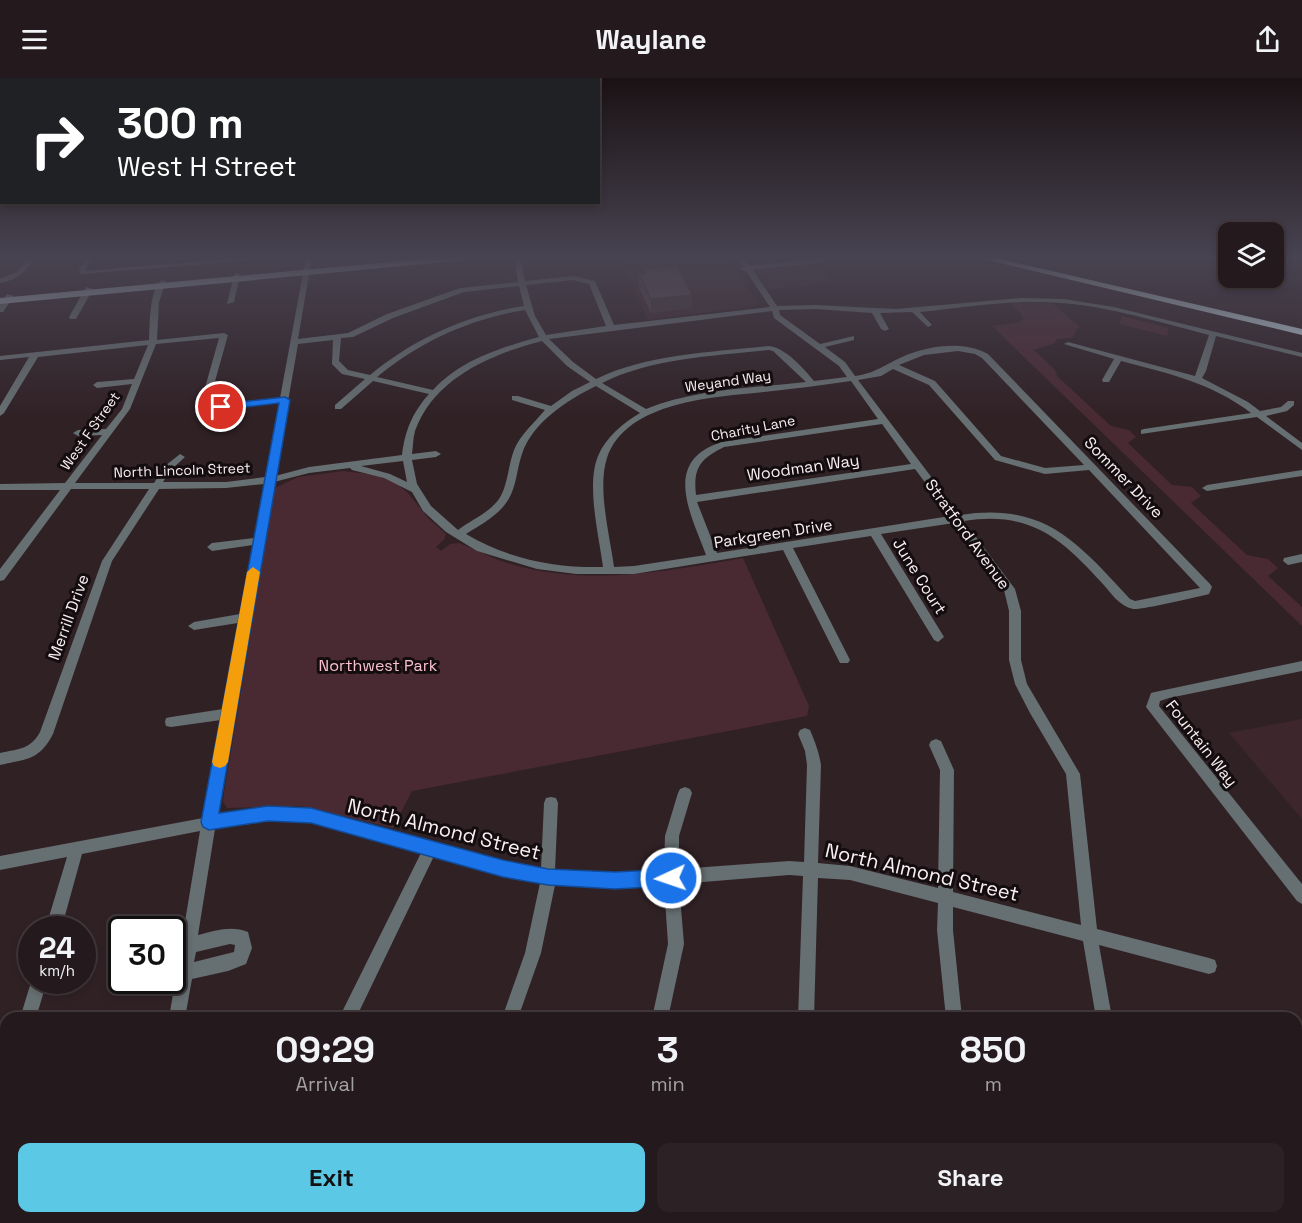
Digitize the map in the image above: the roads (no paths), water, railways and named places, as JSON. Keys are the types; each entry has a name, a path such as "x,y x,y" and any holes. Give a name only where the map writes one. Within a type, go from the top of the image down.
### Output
{"highway":[{"path":"1209,310 1302,332"},
{"path":"1243,310 1302,324"}],"street":[{"path":"73,317 77,310"},
{"name":"West F Street","path":"0,577 126,409 153,342 155,310"},
{"path":"186,967 209,822 300,310"},
{"path":"295,342 337,338 409,310"},
{"path":"338,407 396,357 440,333 495,313 510,310"},
{"path":"531,310 537,326 545,337 572,365 646,413"},
{"path":"604,310 611,328"},
{"path":"406,458 412,425 434,393 460,371 489,356 545,337 762,310"},
{"name":"Stratford Avenue","path":"775,310 789,326 821,346 854,378 1009,589 1017,616 1014,649 1021,685 1063,751 1073,774 1090,935 1103,1012"},
{"path":"865,310 898,310"},
{"path":"915,310 928,325"},
{"path":"1118,310 1302,355"},
{"path":"875,311 885,329"},
{"path":"1197,379 1202,371 1213,333"},
{"path":"0,358 224,335 203,409 285,400"},
{"path":"337,338 335,362 345,372 434,393"},
{"path":"821,346 850,338"},
{"path":"1068,344 1197,379 1260,414 1302,447"},
{"path":"459,534 488,516 501,503 507,493 512,464 523,441 550,409 596,381 630,369 667,360 769,348 782,355 811,383"},
{"name":"Weyand Way","path":"609,571 599,478 601,462 617,434 646,413 688,400 875,375 913,355 964,348 979,351 985,356"},
{"path":"0,413 35,354"},
{"name":"Sommer Drive","path":"985,356 1206,587 1205,591 1162,599"},
{"path":"1106,380 1119,357"},
{"path":"894,366 932,383 998,458 1045,471 1092,467"},
{"path":"97,385 138,381"},
{"path":"516,398 550,409"},
{"path":"1144,432 1260,414 1284,409 1291,403"},
{"name":"Charity Lane","path":"713,558 689,483 696,458 710,448 737,442 885,421"},
{"path":"78,433 110,432"},
{"name":"North Lincoln Street","path":"0,487 216,486 270,480 309,470 436,454"},
{"name":"Merrill Drive","path":"0,759 30,752 39,746 46,734 106,561 168,468 180,458"},
{"name":"Parkgreen Drive","path":"406,458 413,489 437,519 480,547 519,561 560,569 609,571 713,558 958,518 1003,515 1037,523 1072,543 1126,602 1135,605 1162,599"},
{"path":"345,466 384,475 413,489"},
{"name":"Woodman Way","path":"693,499 919,466"},
{"path":"272,467 281,471 309,470"},
{"path":"1207,488 1302,473"},
{"name":"June Court","path":"874,532 938,637"},
{"path":"212,547 259,541"},
{"path":"786,546 844,660"},
{"path":"1288,561 1302,558"},
{"path":"194,626 245,618"},
{"name":"Fountain Way","path":"1302,666 1169,693 1155,697 1152,707 1302,896"},
{"path":"171,722 229,713"},
{"path":"805,734 812,751 814,765 806,1012"},
{"path":"936,745 947,770 945,897 947,967 953,1012"},
{"path":"661,1012 676,944 671,878 672,836 685,793"},
{"path":"512,1012 532,953 548,877 551,803"},
{"name":"North Almond Street","path":"0,863 209,822 268,814 311,816 503,868 548,877 615,881 775,868 811,868 850,873 1209,966"},
{"path":"57,916 77,848"},
{"path":"349,1012 430,849"},
{"path":"186,972 228,963 240,958 244,948 242,938 230,936 190,945"},
{"path":"30,1012 35,994"},
{"path":"178,1012 181,994"}],"park label":[{"name":"Northwest Park","path":"378,665"}]}
